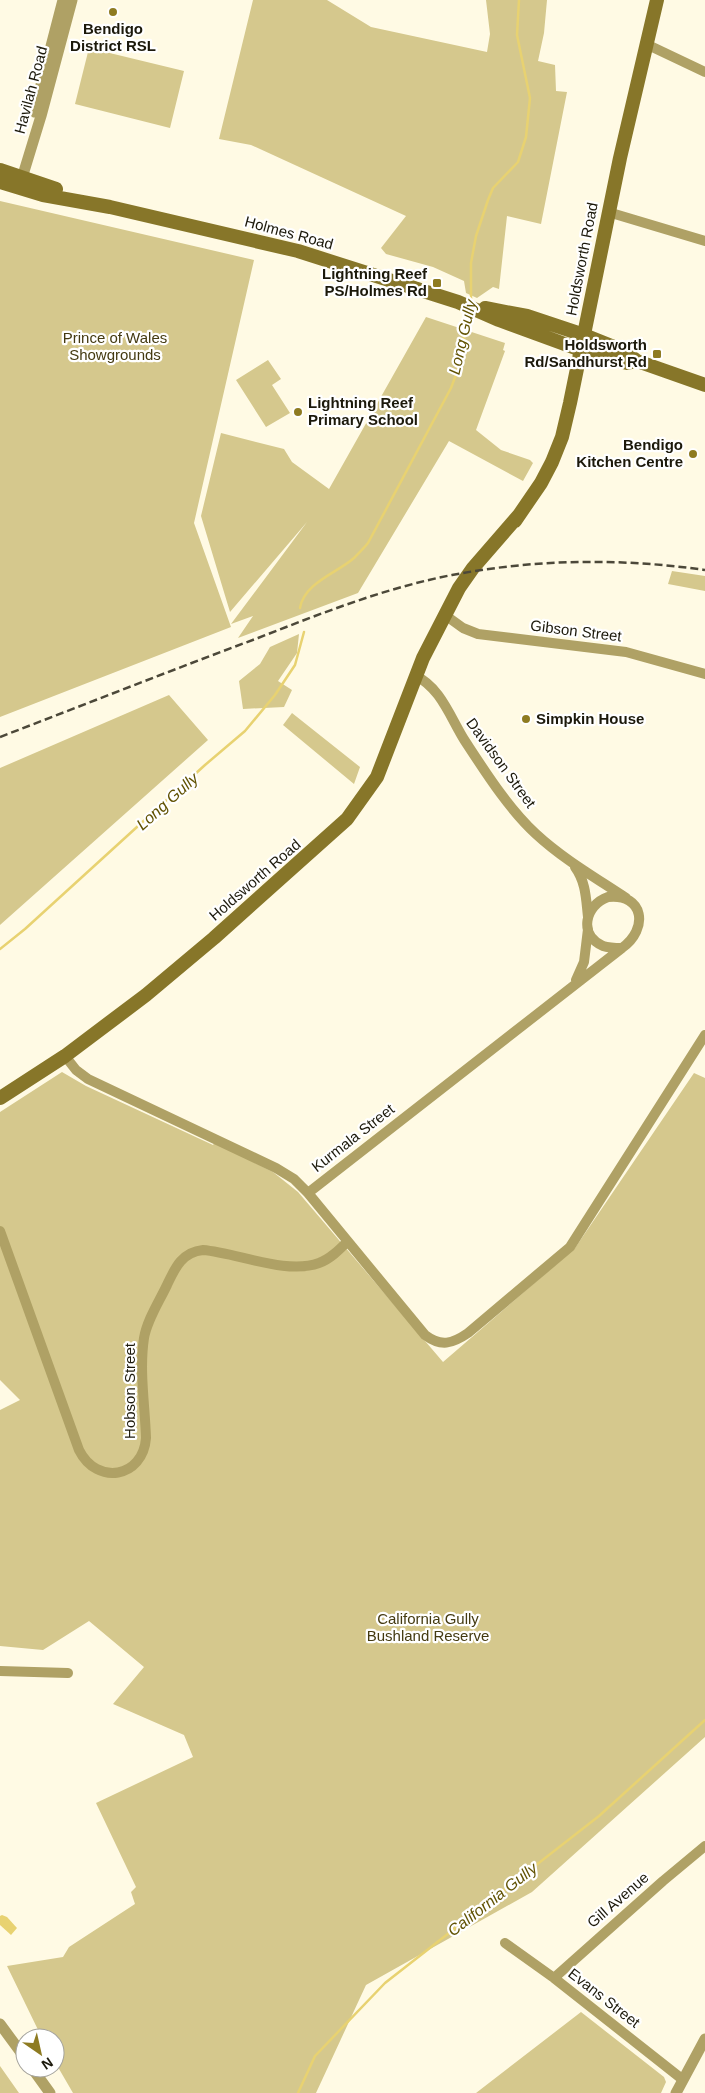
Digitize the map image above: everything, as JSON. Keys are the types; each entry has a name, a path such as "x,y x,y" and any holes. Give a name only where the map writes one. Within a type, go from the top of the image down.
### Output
{"main road":[{"name":"Holdsworth Road","path":"0,1098 65,1056 174,972 347,819 377,777 428,646 445,616 492,556 544,478 557,450 570,403 608,212 657,0"},
{"name":"Holmes Road","path":"0,170 13,182 110,207 280,246 380,276 469,306 581,350 617,361 637,361"},
{"name":"Holmes Road","path":"469,306 527,316 584,335 624,351 637,361 705,385"}],"street":[{"name":"Havilah Road","path":"13,182 26,146 63,0"},
{"name":"Havilah Road","path":"13,182 41,116 72,0"},
{"path":"646,44 705,72"},
{"path":"608,212 705,240"},
{"name":"Gibson Street","path":"445,616 463,628 478,634 626,652 705,674"},
{"name":"Davidson Street","path":"416,676 425,680 435,690 466,742 519,815 536,834 571,862 626,898"},
{"name":"Davidson Street","path":"571,862 582,881 588,923"},
{"path":"608,897 626,898 634,903 639,926 632,940 622,948 601,945 594,939 588,923 590,910 598,901 608,897"},
{"name":"Kurmala Street","path":"568,991 582,971 586,954 588,923"},
{"name":"Kurmala Street","path":"65,1056 76,1070 88,1079 276,1168 294,1179 308,1193 622,948"},
{"path":"308,1193 425,1335 438,1344 446,1344 460,1338 570,1247 705,1036"},
{"name":"Hobson Street","path":"0,1231 79,1450 92,1467 99,1472 109,1474 133,1466 145,1449 144,1337 152,1316 179,1262 193,1252 203,1250 275,1263 304,1266 326,1260 347,1242"},
{"path":"0,1671 68,1673"},
{"name":"Gill Avenue","path":"554,1978 705,1846"},
{"name":"Evans Street","path":"505,1943 554,1978 682,2079"},
{"path":"0,2024 15,2044"},
{"path":"676,2093 705,2040"},
{"path":"39,2078 50,2093"}],"green space":[{"path":"253,0 327,0 371,27 487,52 490,34 486,0 547,0 544,33 538,61 555,65 556,91 567,92 541,224 507,216 499,289 493,287 477,298 466,293 464,281 433,267 386,254 381,248 406,216 251,145 219,139"},
{"path":"89,48 184,71 170,128 75,104"},
{"name":"Prince of Wales Showgrounds","path":"0,201 254,260 194,523 231,627 0,717"},
{"path":"426,317 505,343 503,350 505,351 476,430 501,450 530,460 533,463 523,481 449,441 358,593 238,638 253,616 231,624 307,522 230,612 201,516 221,433 284,449 292,462 329,489"},
{"path":"268,360 281,379 272,385 290,413 266,427 236,380"},
{"path":"672,571 705,576 705,591 668,584"},
{"path":"299,634 297,653 278,681 292,690 284,707 243,709 239,681 260,664 270,647"},
{"path":"169,695 208,740 0,925 0,768"},
{"path":"292,713 360,767 354,784 283,725"},
{"name":"California Gully Bushland Reserve","path":"62,1072 86,1086 213,1145 215,1142 273,1172 298,1192 443,1362 575,1248 694,1073 705,1078 705,1737 532,1892 366,1985 316,2093 73,2093 64,2078 65,2028 37,2028 7,1966 63,1957 69,1947 135,1904 131,1892 136,1887 96,1803 193,1757 184,1735 113,1704 144,1667 89,1621 43,1650 0,1646 0,1410 20,1400 0,1380 0,1112"},
{"path":"581,2012 664,2077 666,2082 661,2093 476,2093"},
{"path":"0,2066 19,2093 0,2093"}],"shaded area":[{"path":"0,1916 7,1917 17,1928 11,1935 0,1925"}],"waterway":[{"name":"Long Gully","path":"471,302 471,263 476,236 493,188 518,162 526,137 530,98 517,35 519,0"},
{"name":"Long Gully","path":"300,608 303,599 314,585 354,558 368,543 451,388 457,372 469,312"},
{"name":"Long Gully","path":"0,949 25,929 245,731 275,695 295,665 304,632"},
{"name":"California Gully","path":"298,2093 315,2056 385,1983 599,1816 705,1720"}],"railway":[{"path":"0,737 330,611 378,594 427,580 484,570 547,563 642,563 705,570"}],"place":[{"name":"Bendigo District RSL","path":"113,12"},
{"name":"Lightning Reef PS/Holmes Rd","path":"437,283"},
{"name":"Holdsworth Rd/Sandhurst Rd","path":"657,354"},
{"name":"Lightning Reef Primary School","path":"298,412"},
{"name":"Bendigo Kitchen Centre","path":"693,454"},
{"name":"Simpkin House","path":"526,719"}]}
